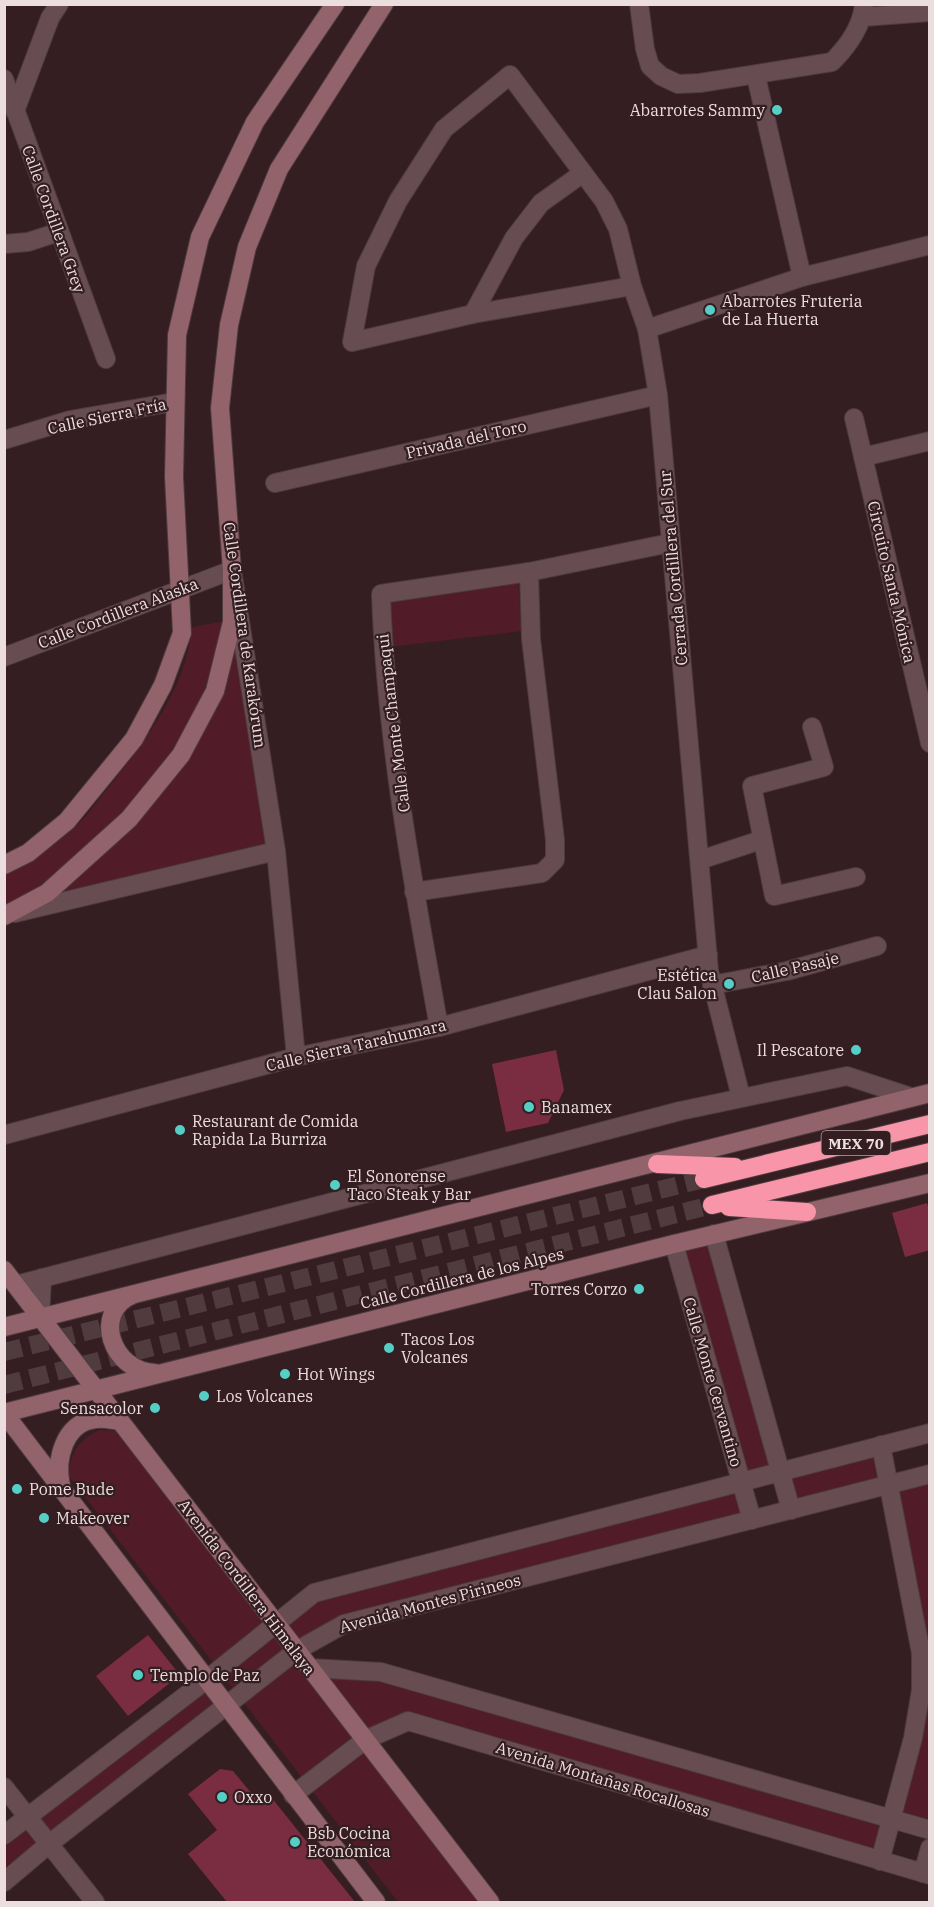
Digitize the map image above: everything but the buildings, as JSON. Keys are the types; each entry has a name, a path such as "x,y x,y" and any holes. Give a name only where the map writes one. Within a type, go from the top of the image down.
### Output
{"highway":[{"name":"MEX 70","path":"704,1179 754,1169 930,1124"},
{"name":"MEX 70","path":"807,1212 712,1205 930,1152"},
{"path":"657,1164 708,1164 754,1169"}],"main road":[{"path":"4,865 28,853 67,821 134,739 163,685 182,633 174,477 177,334 200,237 255,122 335,4"},
{"name":"Calle Cordillera de Karakórum","path":"232,570 220,408 229,325 247,247 279,169 384,4"},
{"path":"6,913 47,893 129,819 181,755 215,691 232,622 232,570"},
{"path":"4,1327 657,1164 930,1093"},
{"name":"Calle Cordillera de los Alpes","path":"5,1413 714,1234 930,1183"},
{"name":"Avenida Cordillera Himalaya","path":"10,1278 490,1902"},
{"path":"140,1293 129,1295 112,1319 110,1329 115,1349 132,1368 145,1372 171,1372"},
{"path":"5,1413 376,1902"},
{"path":"61,1488 57,1466 65,1440 75,1429 94,1419 120,1420"}],"street":[{"path":"15,111 50,18 59,4"},
{"path":"639,4 645,49 650,66 661,76 678,84 756,76 832,62 847,47 863,10 930,12"},
{"name":"Cerrada Cordillera del Sur","path":"473,314 352,342 366,266 398,201 444,129 510,75 604,201 618,229 632,286 647,329 658,395 708,955 712,985 741,1097"},
{"path":"756,76 802,277"},
{"name":"Calle Cordillera Grey","path":"4,79 106,359"},
{"path":"473,314 514,238 541,203 583,173"},
{"path":"4,244 28,242 59,232"},
{"path":"647,329 802,277 930,245"},
{"path":"473,314 632,286"},
{"name":"Privada del Toro","path":"275,483 658,395"},
{"name":"Calle Sierra Fría","path":"4,440 70,420 174,402"},
{"name":"Circuito Santa Mónica","path":"854,418 930,743"},
{"path":"863,457 930,441"},
{"name":"Calle Monte Champaqui","path":"439,1027 414,892 383,662 381,594 529,572 670,543"},
{"name":"Calle Cordillera Alaska","path":"4,657 232,570"},
{"name":"Calle Cordillera de Karakórum","path":"232,570 276,851 296,1057"},
{"path":"414,892 542,873 555,860 555,840 531,639 529,572"},
{"path":"812,727 824,766 752,786 760,840 774,896 856,877"},
{"path":"700,860 760,840"},
{"path":"6,913 276,851"},
{"name":"Calle Pasaje","path":"712,985 787,971 877,946"},
{"name":"Calle Sierra Tarahumara","path":"4,1135 296,1057 439,1027 708,955"},
{"path":"10,1278 42,1278 741,1097 848,1076 911,1097"},
{"path":"714,1234 791,1510"},
{"name":"Calle Monte Cervantino","path":"674,1244 752,1520"},
{"path":"40,1318 42,1278"},
{"path":"4,1835 206,1680 314,1593 740,1480 881,1445 929,1437"},
{"path":"880,1861 913,1738 921,1690 921,1662 881,1445"},
{"name":"Avenida Montes Pirineos","path":"4,1882 49,1844 296,1651 344,1624 930,1474"},
{"path":"310,1668 381,1672 930,1830"},
{"name":"Avenida Montañas Rocallosas","path":"294,1795 364,1740 408,1721 926,1874"},
{"path":"4,1786 95,1902"},
{"path":"926,1874 930,1848"}],"shaded area":[{"path":"518,582 522,631 390,647 389,598"},
{"path":"236,619 269,848 5,909 5,872 35,856 72,830 93,808 152,729 164,710 182,670 192,627"},
{"path":"714,1234 780,1470 881,1445 888,1485 791,1510 780,1471 741,1481 752,1520 344,1624 296,1651 275,1624 314,1593 740,1481 674,1244"},
{"path":"99,1430 119,1431 482,1902 398,1902 68,1475 71,1460 77,1448 86,1438"},
{"path":"929,1474 929,1830 892,1820 880,1861 408,1721 365,1740 310,1668 381,1672 892,1819 921,1690 888,1485"},
{"path":"206,1680 226,1705 5,1882 5,1835"}],"tunnel":[{"path":"4,1352 704,1179"},
{"path":"4,1385 712,1205"}],"place":[{"name":"Abarrotes Sammy","path":"777,110"},
{"name":"Abarrotes Fruteria de La Huerta","path":"710,310"},
{"name":"Estética Clau Salon","path":"729,984"},
{"name":"Il Pescatore","path":"856,1050"},
{"name":"Banamex","path":"529,1107"},
{"name":"Restaurant de Comida Rapida La Burriza","path":"180,1130"},
{"name":"El Sonorense Taco Steak y Bar","path":"335,1185"},
{"name":"Torres Corzo","path":"639,1289"},
{"name":"Tacos Los Volcanes","path":"389,1348"},
{"name":"Hot Wings","path":"285,1374"},
{"name":"Los Volcanes","path":"204,1396"},
{"name":"Sensacolor","path":"155,1408"},
{"name":"Pome Bude","path":"17,1489"},
{"name":"Makeover","path":"44,1518"},
{"name":"Templo de Paz","path":"138,1675"},
{"name":"Oxxo","path":"222,1797"},
{"name":"Bsb Cocina Económica","path":"295,1842"}]}
